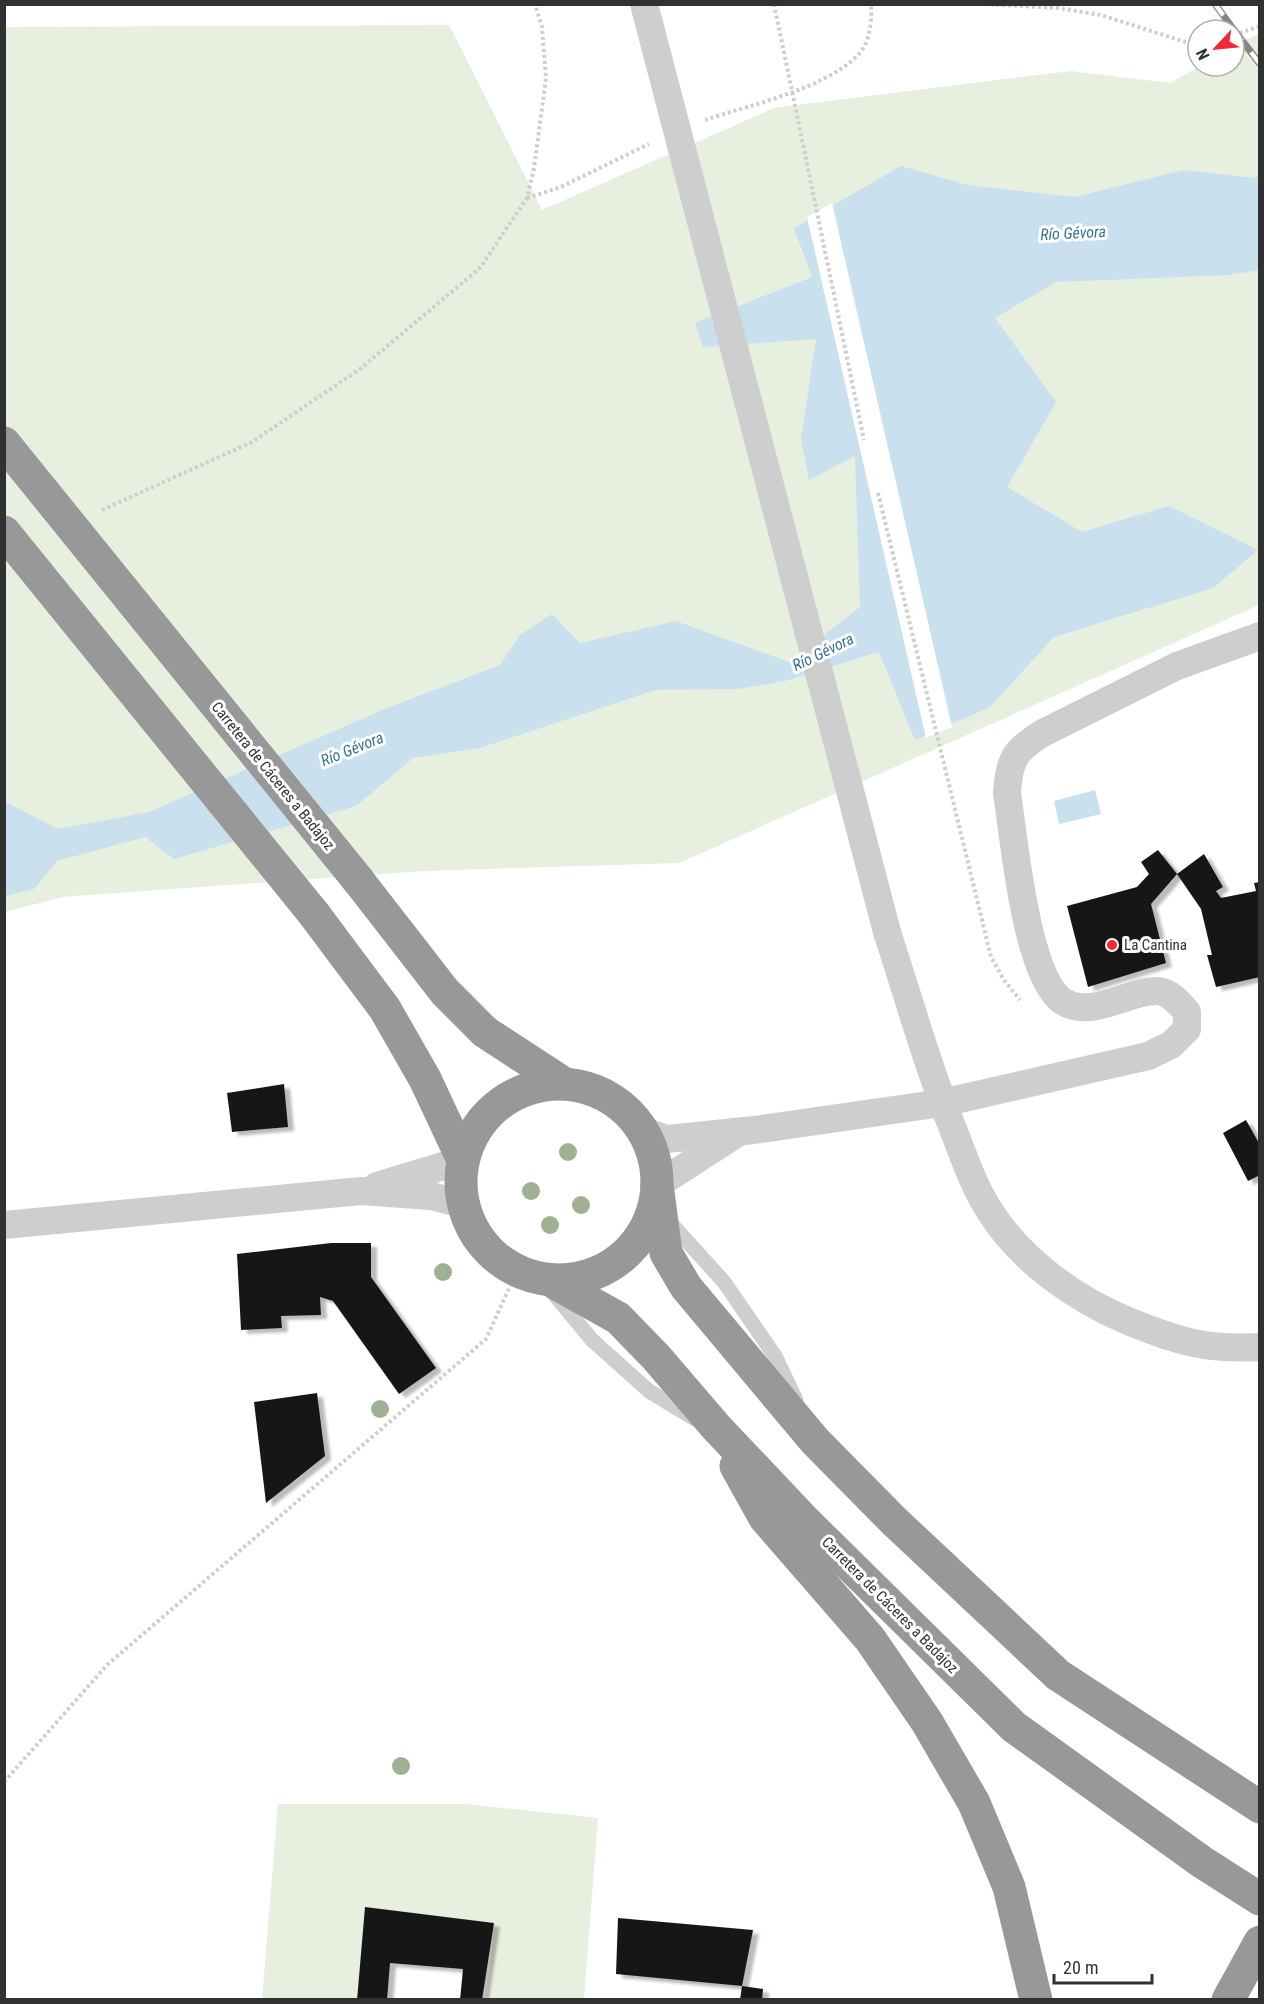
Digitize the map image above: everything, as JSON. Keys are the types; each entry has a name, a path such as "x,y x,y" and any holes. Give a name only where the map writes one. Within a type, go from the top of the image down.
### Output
{"highway":[{"name":"Carretera de Cáceres a Badajoz","path":"4,443 358,880 445,992 485,1032 565,1084"},
{"path":"4,532 314,914 385,1009 425,1079 463,1160"},
{"path":"659,1199 635,1244 611,1266 581,1278 535,1276 490,1252 471,1225 462,1204 463,1160 473,1134 497,1106 512,1095 537,1086 565,1084 596,1091 623,1107 643,1131 656,1158 666,1253 686,1287 815,1441 894,1521 1058,1676 1260,1807"},
{"name":"Carretera de Cáceres a Badajoz","path":"535,1276 618,1318 656,1357 717,1430 877,1594 1014,1727 1202,1862 1260,1899"},
{"path":"717,1430 765,1518 870,1639 927,1722 974,1803 1009,1887 1036,2000"},
{"path":"1228,2000 1256,1949"}],"street":[{"path":"644,4 887,932 942,1103 967,1165 991,1213 1027,1257 1070,1290 1118,1317 1166,1337 1200,1347 1260,1347"},
{"path":"643,1131 668,1139 739,1132 942,1103 1148,1056 1172,1045 1187,1029 1187,1012 1173,997 1159,991 1082,1007 1064,1002 1051,990 1031,946 1007,793 1008,775 1014,756 1025,744 1041,734 1177,666 1260,636"},
{"path":"659,1199 739,1132"},
{"path":"361,1191 463,1160"},
{"path":"4,1225 361,1191 431,1196 462,1204"}],"path":[{"path":"99,511 252,442 360,369 480,268 527,198 546,78 542,27 535,4"},
{"path":"774,4 864,440"},
{"path":"698,122 825,80 859,55 872,26 871,4"},
{"path":"984,4 1058,8 1101,15 1186,42"},
{"path":"527,198 561,187 652,143"},
{"path":"878,493 991,957"},
{"path":"4,1782 107,1665 486,1339 535,1276"}],"green space":[{"path":"449,25 542,210 774,108 1071,71 1170,83 1186,74 1186,78 1246,78 1246,40 1259,33 1259,605 679,863 424,871 62,897 5,912 5,27"},
{"path":"278,1804 465,1804 598,1818 584,1999 487,1999 494,1923 365,1907 357,1999 262,2000"}],"water":[{"name":"Río Gévora","path":"901,166 967,185 1075,197 1184,170 1255,178 1259,176 1259,270 1229,275 1056,282 995,318 1056,402 1007,487 1082,532 1169,506 1258,550 1213,588 1054,637 990,707 915,740 879,652 785,681 738,689 655,690 480,748 413,758 356,806 174,859 145,837 57,861 34,889 5,896 4,801 58,829 149,812 387,708 500,665 520,635 552,614 580,643 676,621 789,662 860,607 855,456 809,480 801,439 816,339 703,347 695,323 812,277 794,228"},
{"path":"1095,790 1101,814 1059,824 1054,801"}],"pier":[{"path":"832,203 952,727 926,738 807,217"}],"building":[{"path":"1158,850 1177,874 1151,904 1166,963 1088,987 1067,906 1137,887 1149,874 1141,862"},
{"path":"1204,854 1223,887 1216,891 1221,898 1256,891 1254,883 1260,882 1260,977 1216,987 1207,955 1212,955 1201,909 1177,874"},
{"path":"284,1084 288,1127 232,1132 227,1093"},
{"path":"1246,1120 1260,1145 1260,1175 1248,1181 1223,1133"},
{"path":"331,1243 371,1243 371,1277 436,1368 399,1394 333,1301 320,1297 321,1315 281,1316 282,1328 241,1330 237,1254"},
{"path":"317,1393 325,1456 266,1503 254,1402"},
{"path":"365,1907 494,1923 482,2000 460,2000 463,1969 390,1963 387,2000 357,2000"},
{"path":"618,1918 753,1930 742,1986 616,1974"},
{"path":"742,1986 763,1989 762,2000 740,2000"}],"railway":[{"path":"1215,4 1225,18"},
{"path":"1246,46 1260,64"}],"place":[{"name":"La Cantina","path":"1112,945"}]}
